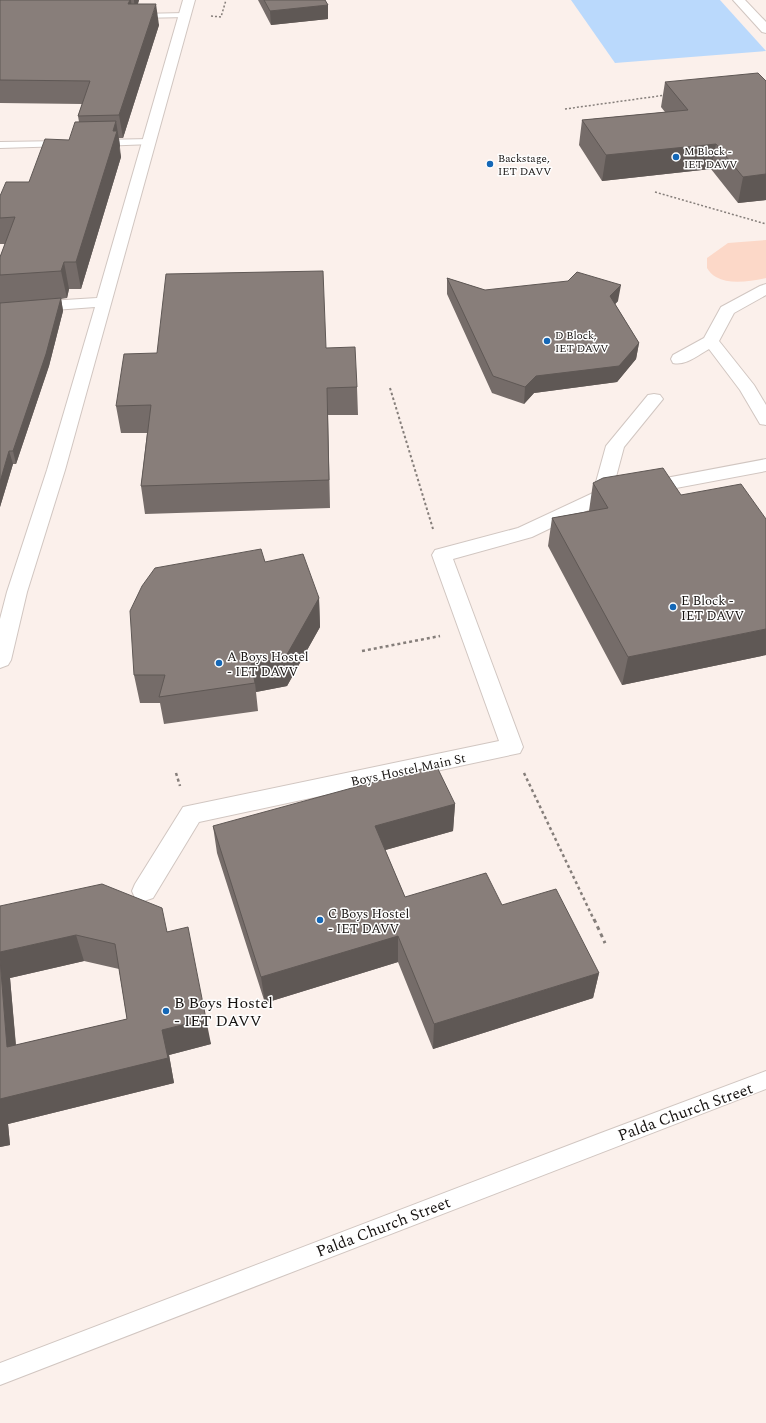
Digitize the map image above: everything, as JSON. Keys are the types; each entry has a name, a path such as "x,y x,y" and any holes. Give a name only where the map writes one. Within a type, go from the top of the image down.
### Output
{"street":[{"path":"739,0 766,29"},
{"path":"0,660 17,592 56,470 187,8"},
{"path":"679,359 711,341 727,310 766,289"},
{"path":"0,309 104,302"},
{"path":"711,341 748,389 766,420"},
{"path":"602,496 615,446 654,399"},
{"path":"512,747 442,555 525,533 602,496 766,465"},
{"name":"Boys Hostel Main St","path":"144,891 191,814 512,747"}],"lane":[{"path":"130,16 187,8"},
{"path":"92,143 150,142"},
{"path":"0,145 69,144"},
{"name":"Palda Church Street","path":"0,1374 601,1142 766,1080"}],"path":[{"path":"565,109 673,94"},
{"path":"654,192 766,224"},
{"path":"390,388 442,555"},
{"path":"362,651 470,631"},
{"path":"512,747 605,943"}],"shaded area":[{"path":"766,240 766,278 741,282 728,281 715,276 707,268 707,258 728,243"}],"water":[{"path":"571,0 720,0 766,51 615,63"}],"building":[{"path":"0,0 130,0 128,4 156,4 119,115 78,116 90,81 0,80"},
{"path":"264,0 325,0 328,5 270,11"},
{"path":"758,73 766,81 766,174 743,177 716,144 606,155 582,120 688,110 665,82"},
{"path":"116,121 113,131 117,131 76,262 64,262 61,271 0,275 0,257 15,217 0,218 0,196 6,182 29,182 45,139 69,140 75,122"},
{"path":"323,271 326,348 355,347 357,387 327,388 329,480 141,486 151,405 116,406 124,354 157,353 166,274"},
{"name":"D Block, IET DAVV","path":"577,272 621,285 610,296 639,343 619,366 536,376 525,387 493,376 447,278 485,290 568,281"},
{"path":"61,298 46,354 13,451 9,451 0,482 0,303"},
{"name":"E Block - IET DAVV","path":"663,468 681,495 741,484 766,519 766,629 628,657 552,518 608,508 593,483 603,478"},
{"name":"A Boys Hostel - IET DAVV","path":"261,549 265,562 303,554 319,598 285,658 251,664 255,683 159,697 165,675 134,675 130,611 142,586 155,568"},
{"name":"C Boys Hostel - IET DAVV","path":"436,765 455,804 375,826 405,897 486,873 502,905 556,889 599,973 434,1024 398,936 261,977 213,826"},
{"path":"102,884 162,908 167,932 188,927 206,1019 162,1030 168,1058 0,1099 0,959 7,1047 127,1019 115,944 76,935 0,952 0,906"}],"place":[{"name":"M Block - IET DAVV","path":"676,157"},
{"name":"Backstage, IET DAVV","path":"490,164"},
{"name":"D Block, IET DAVV","path":"547,341"},
{"name":"E Block - IET DAVV","path":"673,607"},
{"name":"A Boys Hostel - IET DAVV","path":"219,663"},
{"name":"C Boys Hostel - IET DAVV","path":"320,920"},
{"name":"B Boys Hostel - IET DAVV","path":"166,1011"}]}
